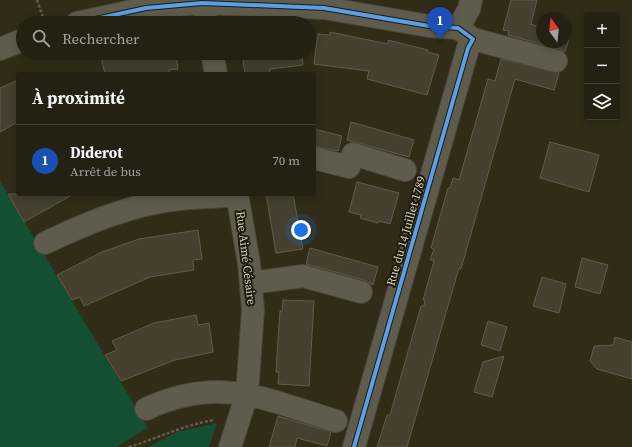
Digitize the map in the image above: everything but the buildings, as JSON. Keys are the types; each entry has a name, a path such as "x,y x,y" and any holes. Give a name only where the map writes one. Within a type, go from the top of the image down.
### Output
{"street":[{"name":"Rue du 14 Juillet 1789","path":"354,447 468,48 466,33 471,0"},
{"path":"109,16 146,8 324,8 351,6 429,26 466,33 556,61"},
{"path":"0,49 16,43"},
{"path":"213,60 216,72"},
{"path":"316,159 349,167 353,154 405,170"},
{"path":"45,244 87,223 126,210 178,199 222,196"},
{"name":"Rue Aimé Césaire","path":"230,447 240,420 247,394 253,310 251,283 237,196"},
{"path":"251,283 303,276 361,292"},
{"path":"146,409 167,399 191,393 216,391 247,394 336,421"}],"path":[{"path":"37,0 43,16"},
{"path":"130,447 155,439 175,429 197,423 228,416 240,420"}],"green space":[{"path":"0,181 148,428 116,447 0,447"},
{"path":"217,423 209,447 149,447 177,432"}],"cycle path":[{"path":"109,16 146,8 202,3 324,8 429,26 458,28 473,39 468,48 354,447"}],"place":[{"name":"Diderot","path":"440,40"}]}
